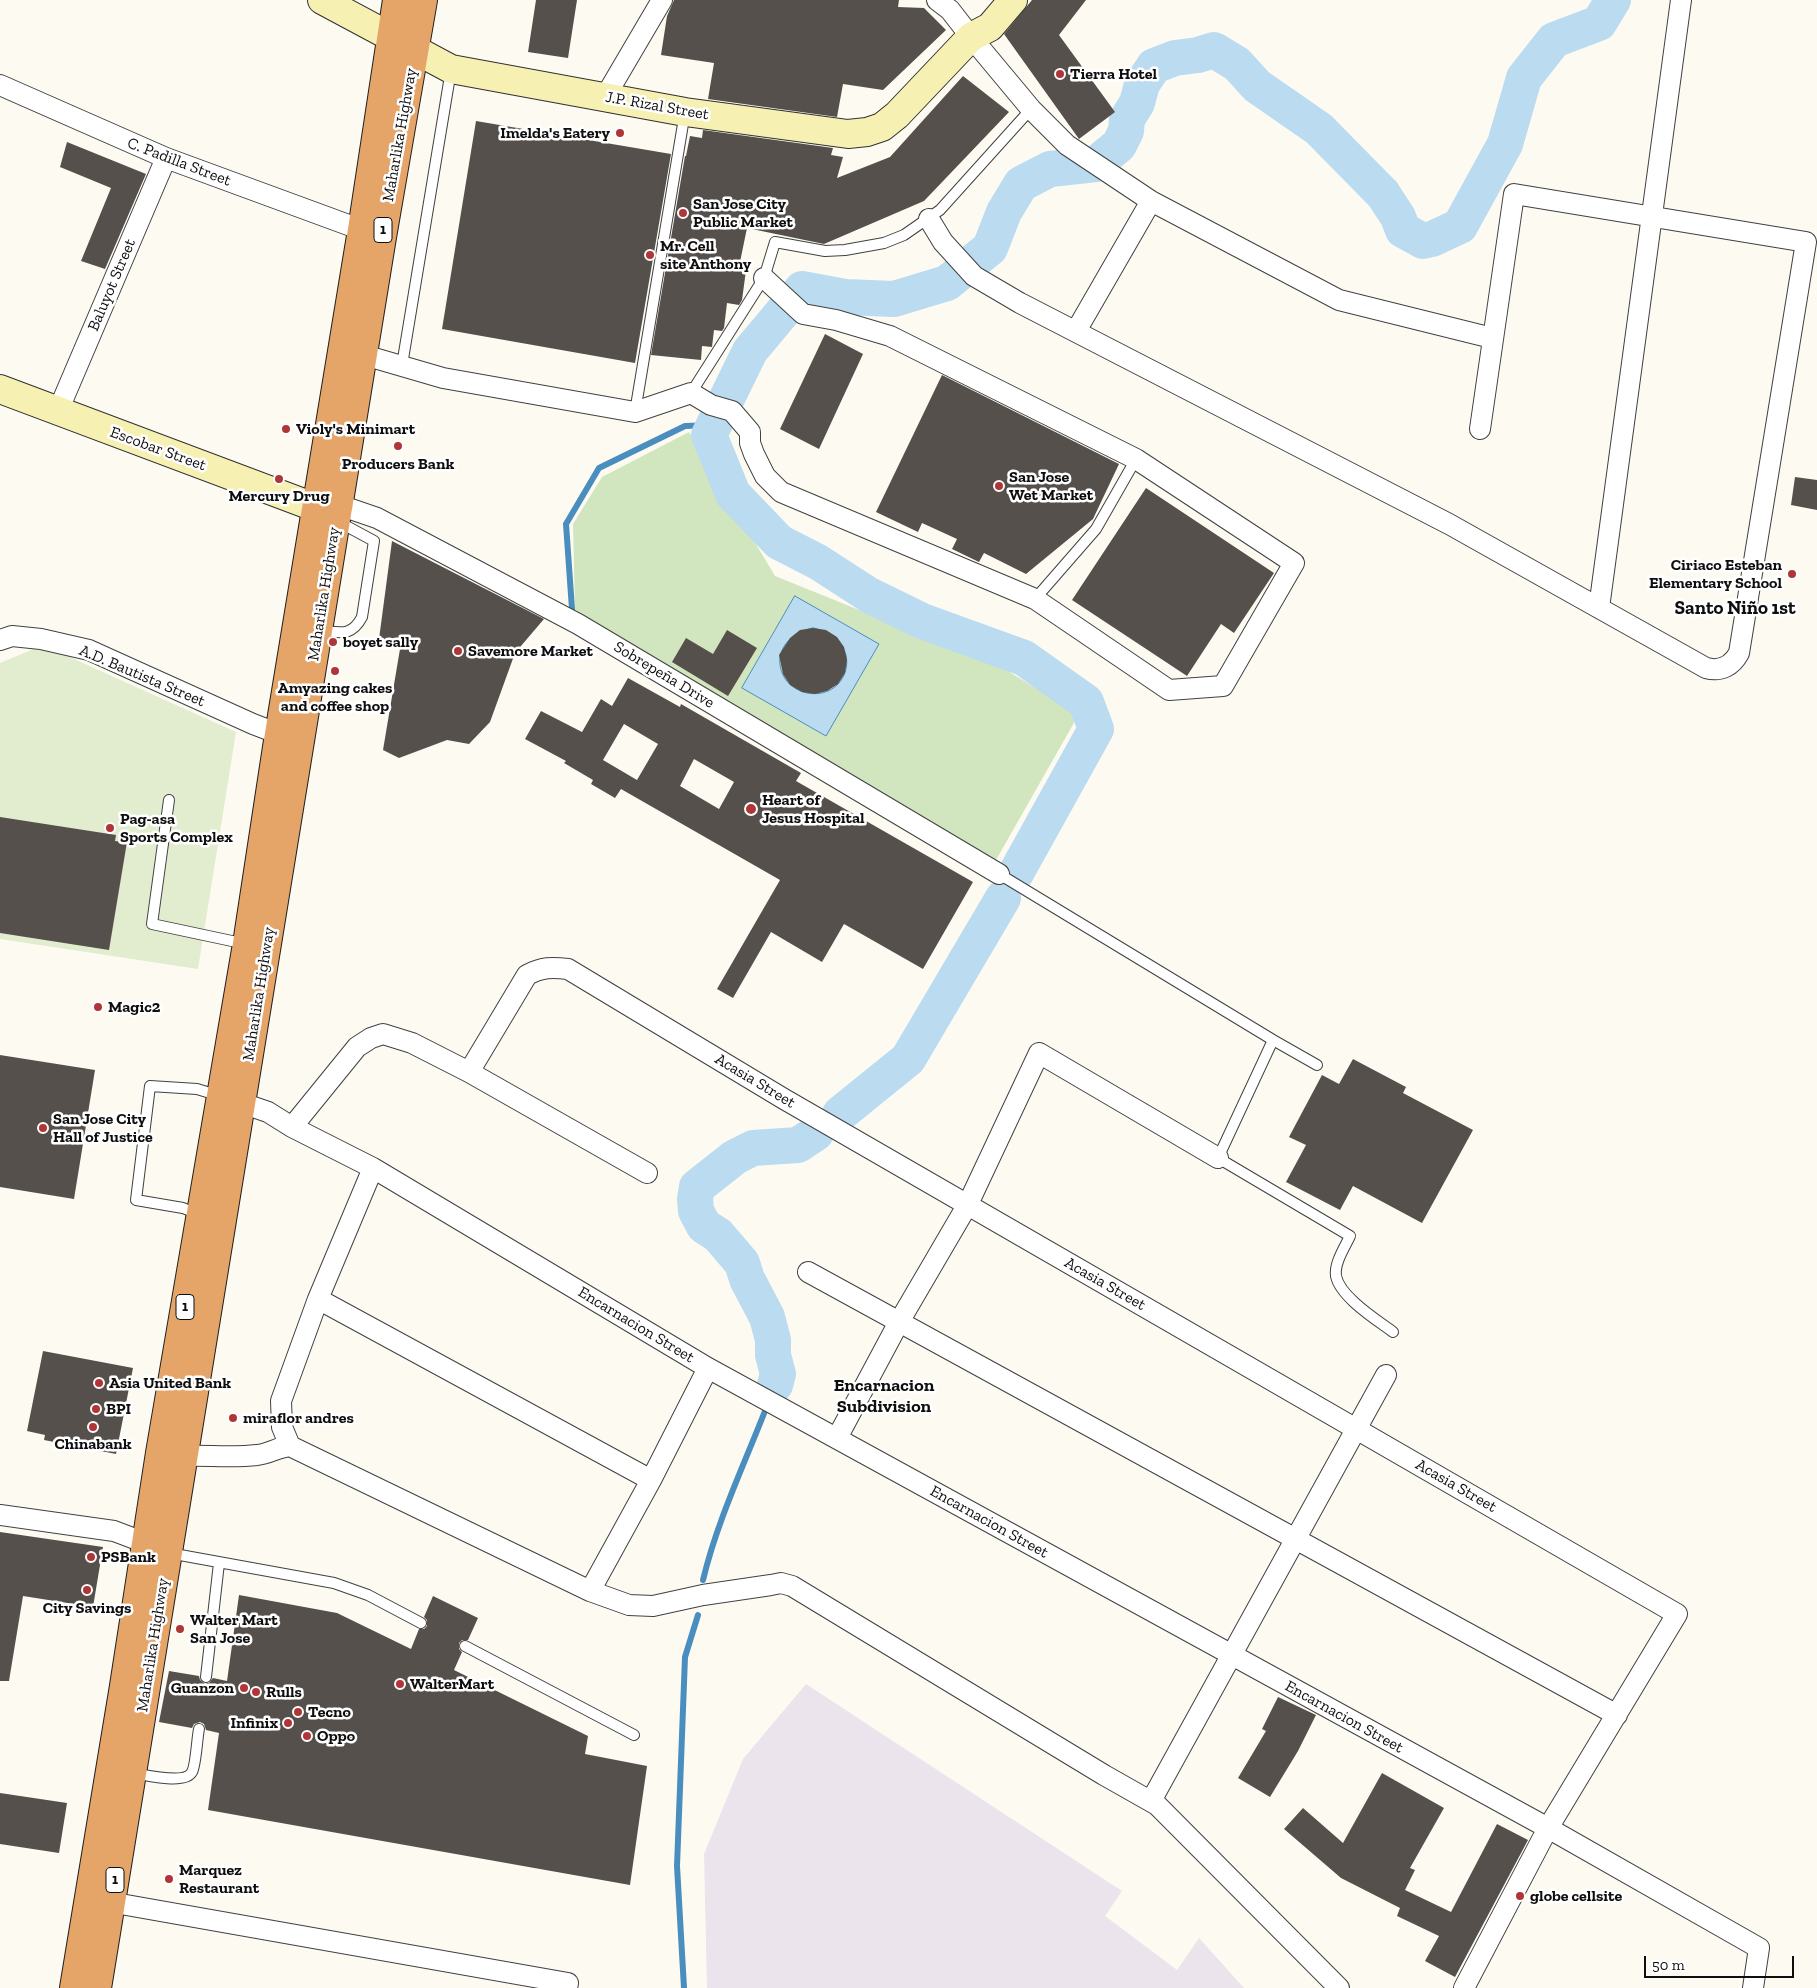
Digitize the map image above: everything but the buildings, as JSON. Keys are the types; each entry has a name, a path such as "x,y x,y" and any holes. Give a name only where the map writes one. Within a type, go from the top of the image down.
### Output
{"highway":[{"name":"Maharlika Highway","path":"331,511 362,230 397,0"},
{"name":"Maharlika Highway","path":"74,1988 100,1900 308,628 364,355 382,237 423,0"},
{"name":"Maharlika Highway","path":"257,946 279,734 308,628"},
{"name":"Maharlika Highway","path":"172,1455 200,1215 231,1099"},
{"name":"Maharlika Highway","path":"97,1988 100,1900"}],"street":[{"name":"J.P. Rizal Street","path":"322,0 451,69 685,112 848,134 867,132 882,126 897,115 970,37 978,18 994,0"},
{"path":"605,97 662,0"},
{"path":"937,0 950,10 970,37 1031,109 1067,146 1151,201 1339,300 1492,338"},
{"name":"J.P. Rizal Street","path":"970,37 990,27 1013,0"},
{"path":"1599,608 1681,0"},
{"name":"C. Padilla Street","path":"0,85 166,158 362,230"},
{"name":"Baluyot Street","path":"58,411 166,158"},
{"path":"929,219 948,248 974,276 1020,303 1449,524 1706,668 1716,670 1728,666 1736,658 1740,646 1812,243 1514,194 1480,428"},
{"path":"1076,331 1151,201"},
{"path":"364,355 444,378 635,412 691,393 711,405 732,411 750,432 750,444 765,476 781,492 1035,599 1170,690 1223,686 1294,563 1136,459 890,336 845,322 803,314 771,284"},
{"name":"Escobar Street","path":"0,389 331,511"},
{"name":"Sobrepeña Drive","path":"331,511 377,518 578,624 999,874"},
{"name":"A.D. Bautista Street","path":"0,640 12,636 41,639 89,650 279,734"},
{"name":"Acasia Street","path":"469,1072 527,975 539,969 552,967 568,969 784,1098 1676,1614 1617,1716"},
{"path":"292,1127 357,1047 371,1038 383,1034 396,1036 469,1072 648,1173"},
{"path":"837,1438 899,1322 968,1204 1039,1054 1218,1158"},
{"name":"Encarnacion Street","path":"231,1099 268,1112 292,1127 373,1168 708,1368 1548,1828 1759,1948 1753,1988"},
{"path":"290,1446 282,1427 280,1415 281,1401 318,1299 373,1168"},
{"path":"808,1272 1617,1716 1548,1828 1464,1988"},
{"path":"318,1299 651,1480"},
{"path":"590,1592 651,1480 708,1368"},
{"path":"1151,1801 1386,1375"},
{"path":"172,1455 256,1456 281,1447 290,1446 590,1592 629,1605 653,1606 703,1595 771,1584 781,1583 792,1586 1158,1805 1339,1988"},
{"path":"0,1515 114,1531 157,1548"},
{"path":"100,1900 568,1983 568,1988"}],"lane":[{"path":"402,365 451,69"},
{"path":"691,393 771,284 775,242 824,250 865,248 904,235 940,210 1031,109"},
{"path":"635,412 685,112"},
{"path":"1035,599 1096,529 1136,459"},
{"path":"308,628 348,633 357,627 362,617 374,541 331,511"},
{"path":"169,800 152,924 257,946"},
{"path":"999,874 1317,1065"},
{"path":"1273,1040 1218,1158 1350,1236 1339,1258 1336,1276 1344,1292 1393,1332"},
{"path":"200,1215 183,1208 136,1200 150,1086 197,1089 231,1099"},
{"path":"157,1548 219,1563 334,1583 368,1595 421,1623"},
{"path":"206,1677 219,1563"},
{"path":"465,1646 634,1735"},
{"path":"122,1771 178,1780 187,1777 192,1772 199,1729"}],"shaded area":[{"path":"806,1684 1122,1891 1105,1916 1177,1970 1199,1938 1244,1988 707,1988 704,1854 743,1759"}],"green space":[{"path":"689,432 775,576 874,616 981,655 1079,714 996,860 575,610 573,524 602,477"},
{"name":"Pag-asa Sports Complex","path":"43,645 236,732 198,969 0,939 0,663"}],"water":[{"path":"795,596 879,644 826,736 742,688","holes":["813,628 830,634 841,644 846,655 846,667 842,679 834,688 822,693 807,693 793,687 783,675 780,666 780,658 786,644 797,634"]}],"waterway":[{"path":"1016,873 1096,729 1086,702 1024,658 922,621 869,595 818,562 779,542 733,494 709,435 750,351 802,289 845,297 894,299 947,283 990,248 1004,212 1021,184 1050,169 1096,164 1119,145 1126,131 1127,119 1137,103 1142,84 1154,66 1175,58 1198,55 1214,50 1237,64 1257,86 1319,129 1383,194 1398,217 1403,230 1423,241 1432,239 1460,226 1505,144 1524,78 1554,40 1599,23 1613,0"},
{"path":"572,609 566,524 599,468 685,426 714,425"},
{"path":"840,1114 908,1059 1003,898"},
{"path":"775,1385 778,1374 773,1355 773,1340 767,1317 747,1279 742,1263 718,1235 704,1226 696,1211 695,1199 697,1187 735,1157 753,1148 798,1145 816,1133"},
{"path":"703,1580 723,1516 765,1411"},
{"path":"684,1988 677,1866 685,1657 698,1615"}],"place":[{"name":"Tierra Hotel","path":"1060,74"},
{"name":"Imelda's Eatery","path":"620,133"},
{"name":"San Jose City Public Market","path":"683,213"},
{"name":"Mr. Cell site Anthony","path":"650,255"},
{"name":"Violy's Minimart","path":"286,429"},
{"name":"Producers Bank","path":"398,446"},
{"name":"Mercury Drug","path":"279,479"},
{"name":"San Jose Wet Market","path":"999,486"},
{"name":"Ciriaco Esteban Elementary School","path":"1792,574"},
{"name":"boyet sally","path":"333,642"},
{"name":"Savemore Market","path":"458,651"},
{"name":"Amyazing cakes and coffee shop","path":"335,671"},
{"name":"Heart of Jesus Hospital","path":"751,809"},
{"name":"Pag-asa Sports Complex","path":"110,828"},
{"name":"Magic2","path":"98,1007"},
{"name":"San Jose City Hall of Justice","path":"43,1128"},
{"name":"Asia United Bank","path":"99,1383"},
{"name":"BPI","path":"96,1409"},
{"name":"miraflor andres","path":"233,1418"},
{"name":"Chinabank","path":"93,1427"},
{"name":"PSBank","path":"91,1557"},
{"name":"City Savings","path":"87,1590"},
{"name":"Walter Mart San Jose","path":"180,1629"},
{"name":"WalterMart","path":"400,1684"},
{"name":"Guanzon","path":"244,1688"},
{"name":"Rulls","path":"256,1692"},
{"name":"Tecno","path":"298,1712"},
{"name":"Infinix","path":"288,1723"},
{"name":"Oppo","path":"307,1736"},
{"name":"Marquez Restaurant","path":"169,1879"},
{"name":"globe cellsite","path":"1520,1896"}],"district":[{"name":"Santo Niño 1st","path":"1735,609"},
{"name":"Encarnacion Subdivision","path":"884,1396"}]}
